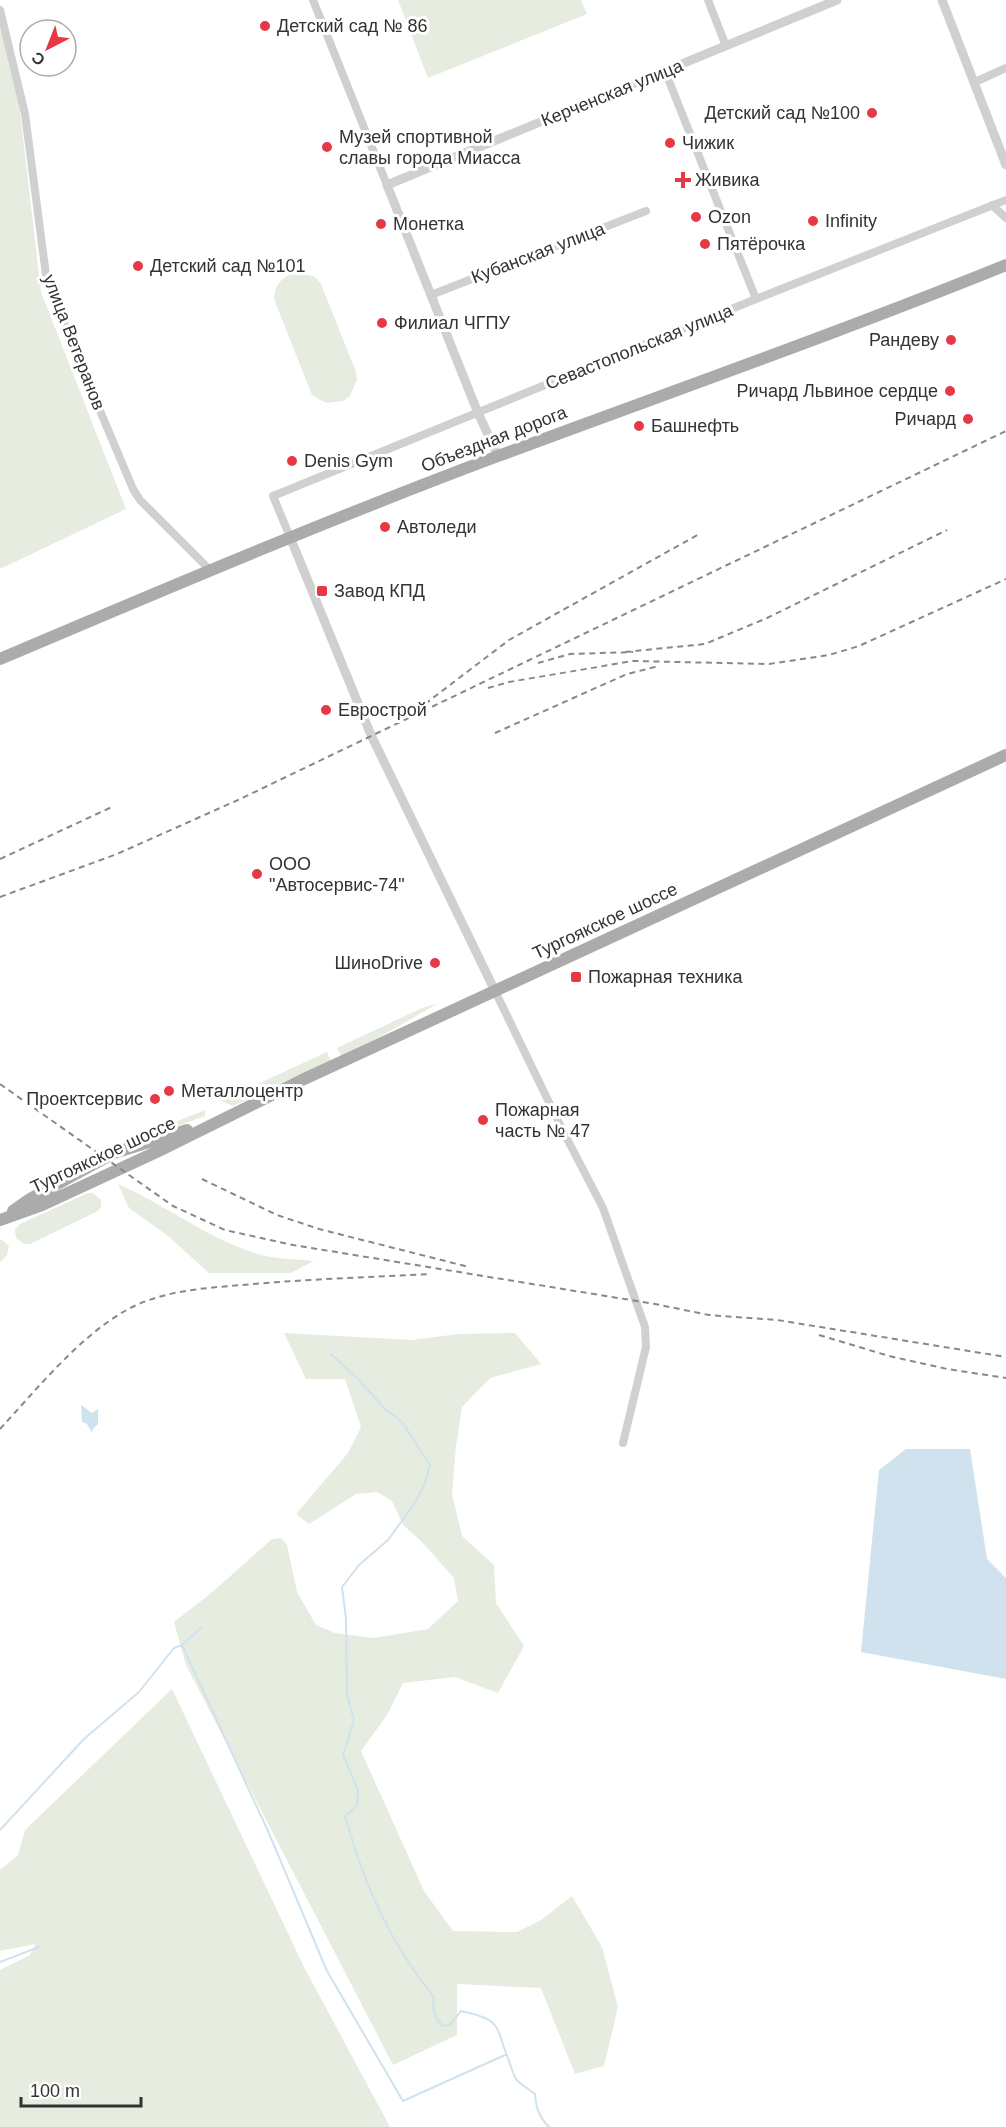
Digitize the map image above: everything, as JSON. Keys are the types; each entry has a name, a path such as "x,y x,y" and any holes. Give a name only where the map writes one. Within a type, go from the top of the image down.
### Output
{"main road":[{"name":"Объездная дорога","path":"0,659 290,537 498,456 893,311 1006,265"},
{"name":"Тургоякское шоссе","path":"0,1220 30,1199 114,1153 219,1120 1006,755"}],"street":[{"path":"313,0 478,413 498,456"},
{"path":"708,0 726,46"},
{"name":"Керченская улица","path":"387,185 837,0"},
{"path":"942,0 1006,165"},
{"name":"улица Ветеранов","path":"0,10 26,114 46,275 74,349 133,489 140,500 210,570"},
{"path":"975,82 1006,68"},
{"path":"665,71 756,299"},
{"name":"Севастопольская улица","path":"290,537 273,496 756,299 1006,200"},
{"path":"992,205 1006,218"},
{"name":"Кубанская улица","path":"431,294 646,211"},
{"path":"290,537 371,735 562,1129 603,1208 645,1327 646,1347 623,1443"}],"shaded area":[{"path":"398,0 581,0 587,14 428,78"},
{"path":"0,26 19,103 41,292 126,509 0,569"},
{"path":"299,272 315,277 321,284 356,372 357,380 350,396 343,401 326,403 312,395 274,299 278,284 288,275"},
{"path":"437,1004 341,1056 337,1048 424,1007"},
{"path":"327,1052 331,1061 233,1106 221,1101"},
{"path":"205,1110 205,1116 142,1139 138,1137"},
{"path":"118,1184 240,1248 271,1257 314,1261 291,1273 209,1273 168,1236 129,1208"},
{"path":"88,1193 93,1193 101,1200 101,1207 98,1211 30,1244 24,1244 16,1238 15,1230 20,1224"},
{"path":"0,1239 9,1247 7,1255 0,1262"},
{"path":"284,1333 411,1340 459,1334 515,1333 541,1364 490,1378 462,1407 452,1494 462,1536 494,1565 496,1603 524,1646 498,1693 455,1677 403,1683 387,1715 361,1751 424,1891 453,1931 517,1932 541,1920 572,1896 602,1947 618,2007 604,2066 575,2074 541,1988 457,1984 457,2035 393,2065 186,1665 174,1622 210,1594 272,1539 281,1538 287,1545 297,1592 316,1625 335,1633 374,1638 428,1629 458,1601 454,1578 421,1541 403,1525 392,1501 377,1492 356,1494 309,1524 296,1514 348,1453 361,1427 345,1379 306,1379"},
{"path":"172,1689 304,1967 390,2127 0,2127 0,1970 30,1955 35,1944 0,1951 0,1870 18,1855 25,1830"}],"water":[{"path":"81,1405 92,1413 98,1409 98,1424 92,1433 87,1424 82,1422"},
{"path":"906,1449 970,1449 987,1559 1006,1578 1006,1679 861,1652 879,1470"}],"waterway":[{"path":"331,1354 385,1409 402,1422 430,1465 424,1486 414,1504 388,1540 359,1565 342,1587 346,1619 347,1694 354,1720 343,1755 358,1790 357,1806 345,1816 352,1841 370,1889 391,1933 434,1997 434,2013 438,2020 443,2026 450,2025 461,2011 475,2014 491,2022 499,2033 516,2079 535,2094 539,2112 549,2127"},
{"path":"201,1628 182,1645 268,1831 327,1971 403,2101 505,2055"},
{"path":"0,1830 84,1739 139,1692 174,1648 182,1645"},
{"path":"0,1962 39,1947"}],"railway":[{"path":"0,897 117,854 238,800 1006,431"},
{"path":"625,652 705,644 767,618 947,530"},
{"path":"425,704 509,640 701,533"},
{"path":"488,688 509,682 633,661 769,664 829,655 859,646 1006,579"},
{"path":"538,663 570,654 633,652"},
{"path":"495,733 627,674 659,666"},
{"path":"0,859 114,806"},
{"path":"0,1084 173,1206 225,1230 293,1245 655,1304 709,1315 777,1320 1006,1357"},
{"path":"202,1179 277,1215 319,1229 469,1267"},
{"path":"0,1429 59,1365 91,1335 125,1311 155,1298 220,1287 430,1274"},
{"path":"819,1335 889,1356 947,1369 1006,1378"}],"place":[{"name":"Детский сад № 86","path":"265,26"},
{"name":"Детский сад №100","path":"872,113"},
{"name":"Чижик","path":"670,143"},
{"name":"Музей спортивной славы города Миасса","path":"327,147"},
{"name":"Живика","path":"683,180"},
{"name":"Ozon","path":"696,217"},
{"name":"Infinity","path":"813,221"},
{"name":"Монетка","path":"381,224"},
{"name":"Пятёрочка","path":"705,244"},
{"name":"Детский сад №101","path":"138,266"},
{"name":"Филиал ЧГПУ","path":"382,323"},
{"name":"Рандеву","path":"951,340"},
{"name":"Ричард Львиное сердце","path":"950,391"},
{"name":"Ричард","path":"968,419"},
{"name":"Башнефть","path":"639,426"},
{"name":"Denis Gym","path":"292,461"},
{"name":"Автоледи","path":"385,527"},
{"name":"Завод КПД","path":"322,591"},
{"name":"Еврострой","path":"326,710"},
{"name":"ООО \"Автосервис-74\"","path":"257,874"},
{"name":"ШиноDrive","path":"435,963"},
{"name":"Пожарная техника","path":"576,977"},
{"name":"Металлоцентр","path":"169,1091"},
{"name":"Проектсервис","path":"155,1099"},
{"name":"Пожарная часть № 47","path":"483,1120"}]}
